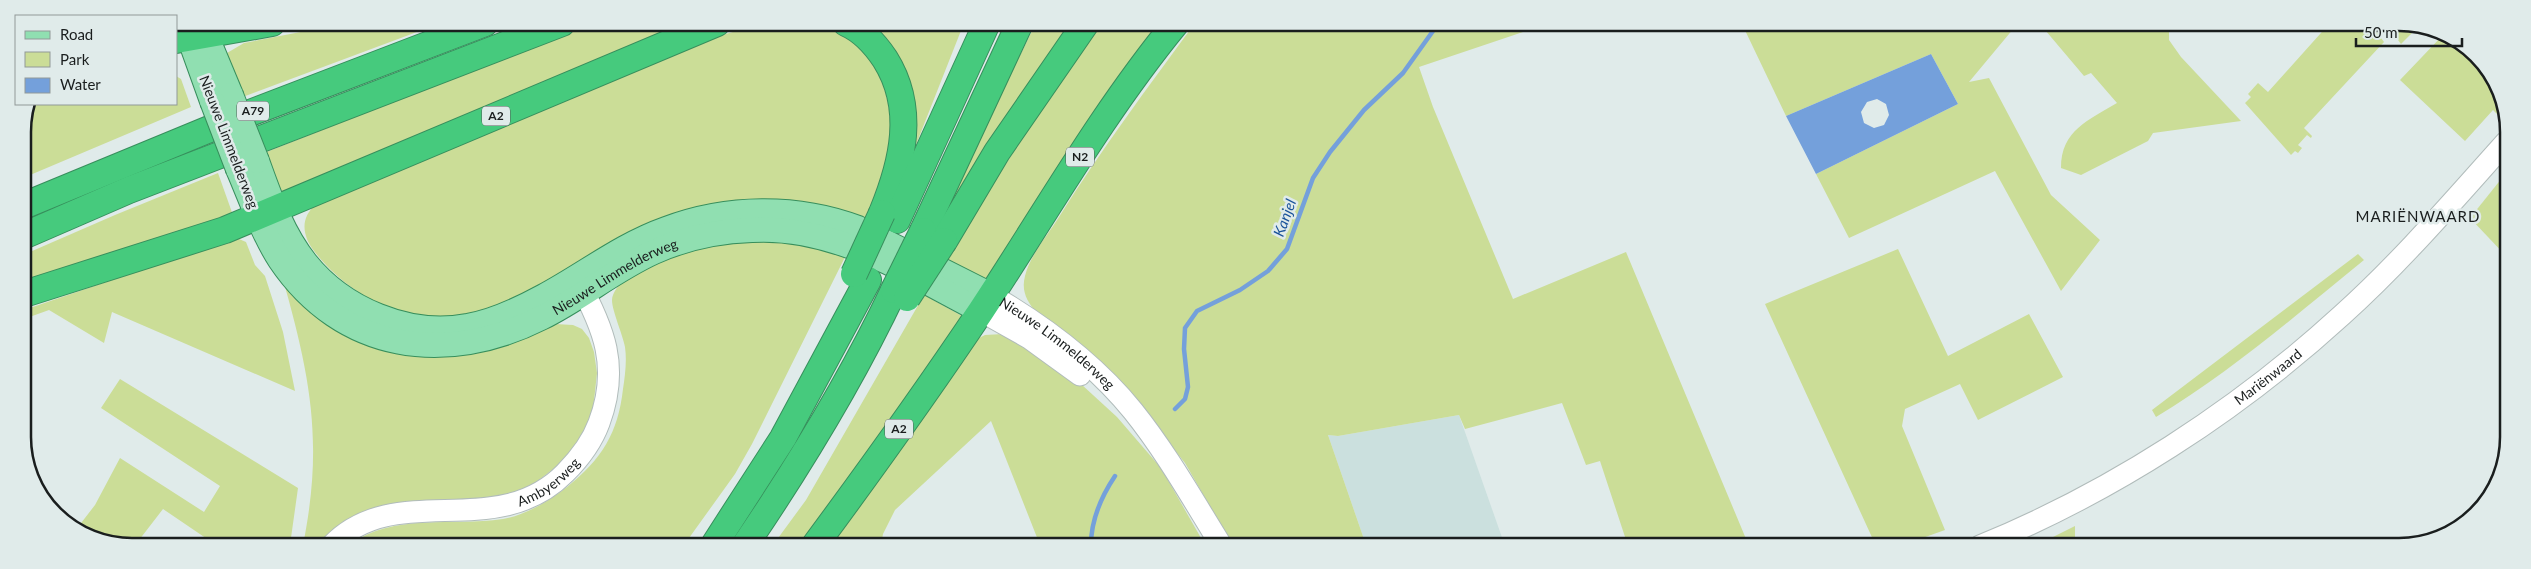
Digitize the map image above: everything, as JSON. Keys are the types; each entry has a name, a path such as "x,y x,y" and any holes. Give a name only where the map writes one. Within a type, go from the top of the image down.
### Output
{"highway":[{"name":"A79","path":"31,203 229,121 464,31"},
{"name":"A79","path":"31,232 128,190 541,31"},
{"name":"A2","path":"266,213 698,31"},
{"path":"856,31 876,46 896,79 902,104 905,127 894,183 890,217"},
{"path":"719,538 783,438 794,398 862,277 983,31"},
{"path":"934,236 1017,31"},
{"path":"750,538 818,432 877,325 900,294 934,236 997,152 1080,31"},
{"name":"N2","path":"986,303 1092,138 1170,31"},
{"path":"31,292 225,230 266,213"},
{"name":"A2","path":"820,538 867,476 986,303"}],"main road":[{"name":"Nieuwe Limmelderweg","path":"191,31 222,98 266,213 268,240 281,262 319,304 349,324 370,333 406,344 447,346 484,341 541,318 629,245 679,224 722,214 771,212 821,217 848,224 986,303"}],"street":[{"name":"Mariënwaard","path":"1997,538 2083,498 2234,404 2291,360 2350,308 2408,251 2500,149"},
{"name":"Ambyerweg","path":"342,538 358,526 384,516 419,511 477,511 506,507 537,494 562,476 579,458 593,436 601,418 607,385 608,366 603,333 580,284"},
{"name":"Nieuwe Limmelderweg","path":"986,303 1048,332 1095,370 1132,409 1216,538"}],"shaded area":[{"path":"1459,415 1502,538 1364,538 1328,435 1338,436"}],"green space":[{"path":"306,31 420,31 240,98 227,64 227,53 244,43"},
{"path":"571,31 680,31 308,185 283,191 278,190 264,153"},
{"path":"736,31 833,31 855,44 870,60 881,79 888,101 890,124 885,172 864,221 839,212 581,275 532,289 496,306 478,312 440,317 406,313 376,302 348,285 324,263 310,245 304,227 307,215 316,204 715,37"},
{"path":"864,31 961,31 906,170 909,152"},
{"path":"1032,31 1075,31 934,229"},
{"path":"1096,31 1158,31 991,274 983,280 945,260 1061,77"},
{"path":"1189,31 1526,31 1419,67 1433,107 1513,299 1626,252 1746,538 1625,538 1600,461 1586,465 1562,403 1465,429 1459,415 1338,436 1328,435 1364,538 1228,538 1185,463 1134,400 1037,313 1030,305 1024,291 1027,268 1040,245 1091,167"},
{"path":"1745,31 2012,31 1969,82 1989,78 2051,195 2100,240 2061,291 1995,171 1849,238 1816,174 1958,104 1931,54 1786,116"},
{"path":"2046,31 2169,31 2169,40 2181,57 2241,121 2153,133 2148,141 2081,175 2061,168 2062,155 2066,144 2078,128 2117,103 2091,73 2084,76"},
{"path":"2323,31 2376,31 2384,42 2304,128 2312,136 2311,138 2307,135 2298,145 2302,148 2298,153 2295,151 2291,155 2245,103 2251,97 2248,94 2258,83 2268,92"},
{"path":"2391,31 2413,32 2401,44"},
{"path":"2438,40 2460,52 2483,76 2494,100 2498,115 2493,110 2465,141 2400,80"},
{"path":"178,77 181,79 191,107 31,175 31,126 35,105 178,105"},
{"path":"218,173 234,218 31,281 31,252"},
{"path":"2500,180 2500,250 2470,218"},
{"path":"753,235 849,249 752,444 735,474 689,538 362,538 385,528 404,524 483,521 512,517 537,507 579,477 599,455 606,444 621,405 626,363 625,347 614,310 613,294 625,278 639,268 670,254"},
{"path":"232,239 239,239 246,242 255,265 265,276 283,332 295,391 112,312 104,343 49,310 31,316 31,308"},
{"path":"1898,249 1948,356 2029,314 2063,377 1978,420 1960,384 1905,409 1902,426 1945,530 1922,538 1872,538 1765,304"},
{"path":"2358,254 2364,260 2288,322 2211,381 2156,417 2152,410"},
{"path":"282,276 435,355 473,353 498,346 555,324 573,325 582,329 589,338 594,352 597,373 593,410 581,437 565,460 531,486 492,500 376,507 355,516 328,538 304,538 313,473 313,440 306,377"},
{"path":"924,295 964,317 806,538 778,538 806,500"},
{"path":"1003,334 1069,373 1117,417 1161,468 1201,538 1037,538 991,421 895,510 882,538 830,538 973,341 985,335"},
{"path":"120,379 298,488 291,538 206,538 163,509 141,538 113,536 81,523 95,505 120,458 204,512 220,486 101,408"},
{"path":"2075,526 2075,538 2051,538"}],"water":[{"path":"1931,54 1958,104 1816,174 1786,116","holes":["1877,99 1886,104 1889,115 1884,125 1874,128 1864,123 1861,112 1867,102"]}],"waterway":[{"name":"Kanjel","path":"1175,409 1185,399 1188,387 1184,349 1185,328 1197,311 1240,290 1268,271 1287,249 1313,178 1330,152 1364,110 1403,73 1433,31"},
{"name":"Kanjel","path":"1091,538 1098,509 1105,492 1115,476"}],"district":[{"name":"MARIËNWAARD","path":"2418,217"}]}
